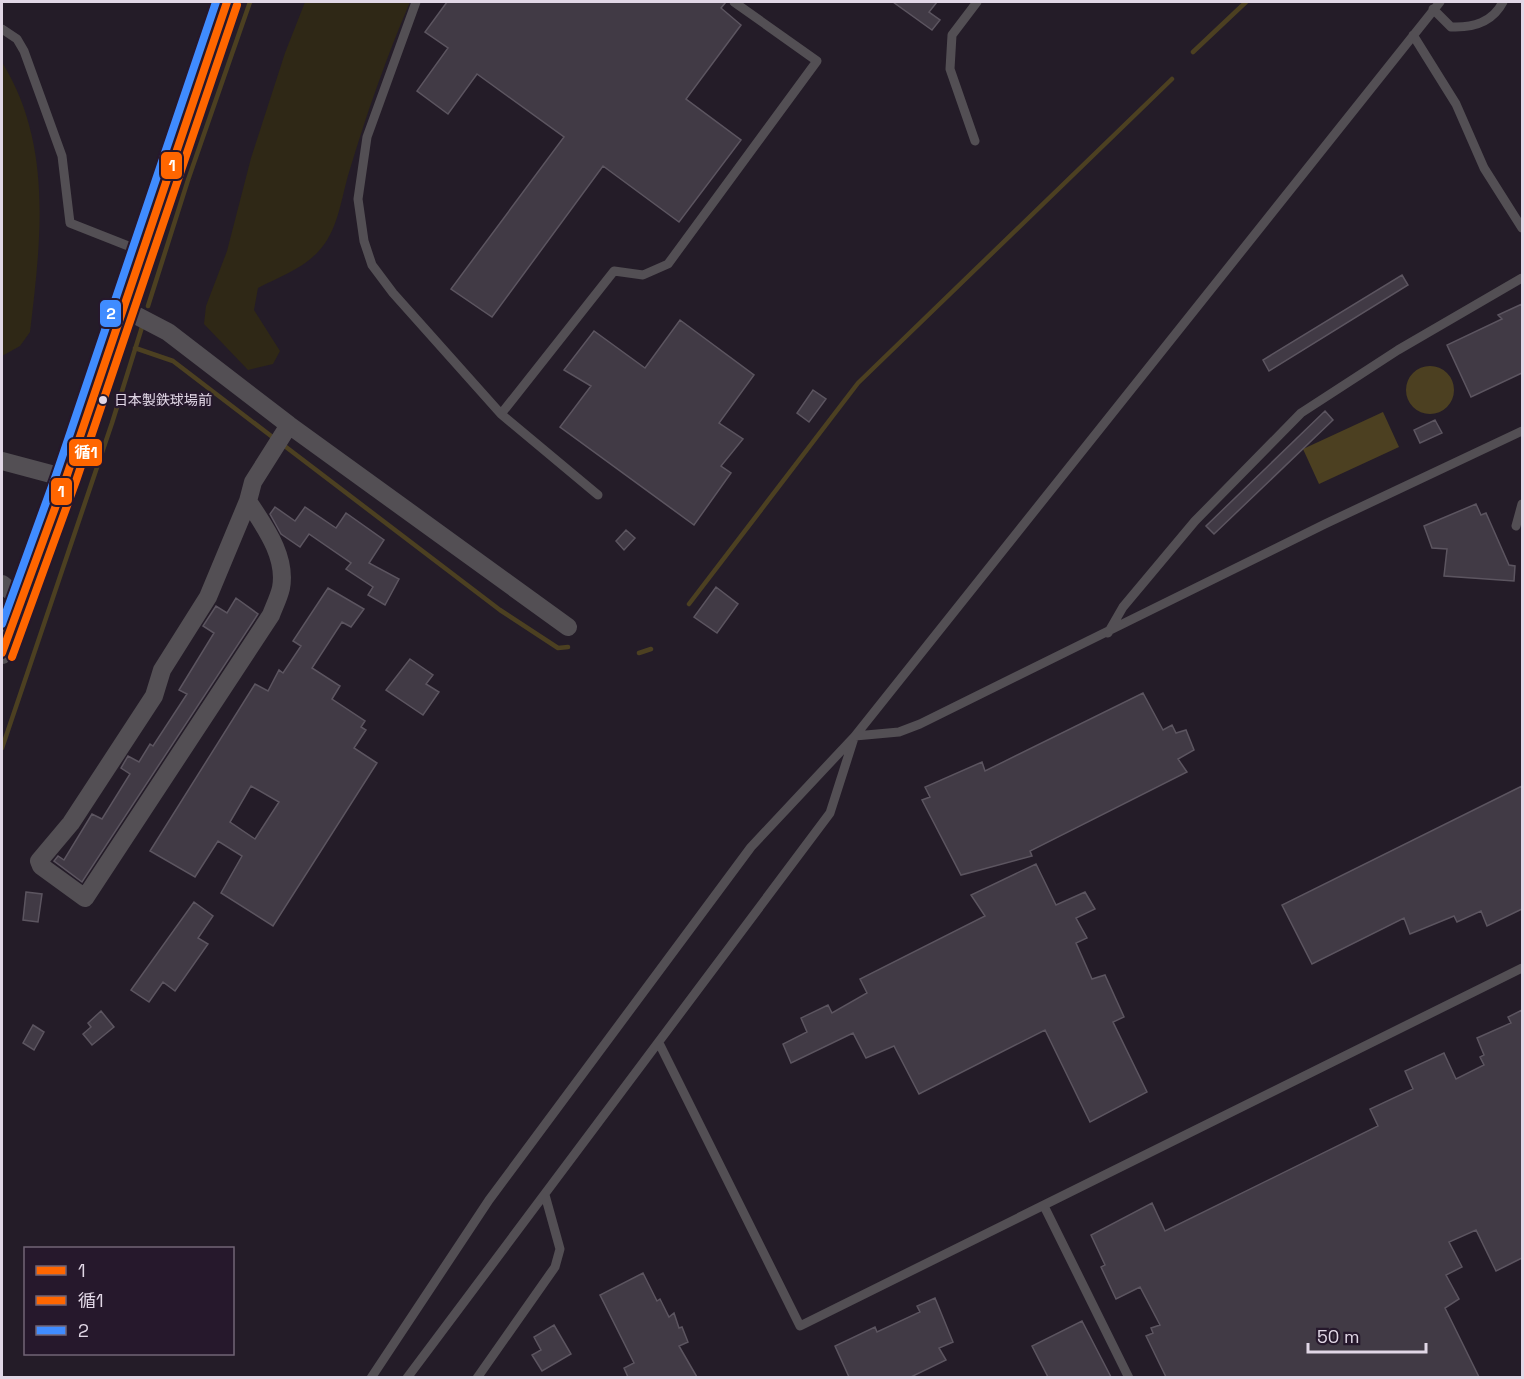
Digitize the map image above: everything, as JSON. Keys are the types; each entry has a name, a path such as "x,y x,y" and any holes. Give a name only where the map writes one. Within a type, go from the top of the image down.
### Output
{"street":[{"path":"2,653 66,478 227,2"},
{"path":"122,308 168,332 282,435 568,627"},
{"path":"248,501 275,548 281,570 281,588 271,615 85,898 41,866 39,861 71,823 154,696 162,670 208,597 248,501 253,482 282,435"},
{"path":"2,461 66,478"},
{"path":"2,584 21,600"}],"lane":[{"path":"416,2 367,137 358,199 363,242 372,265 393,293 501,414 598,495"},
{"path":"501,414 614,271 643,275 668,264 817,61 734,2"},
{"path":"975,141 950,69 952,35 977,2"},
{"path":"371,1377 489,1200 751,847 855,736 1437,5 1451,27 1470,28 1484,23 1503,2"},
{"path":"2,29 17,39 24,51 62,156 70,223 142,251"},
{"path":"1413,35 1456,104 1484,168 1522,228"},
{"path":"1108,633 1123,607 1195,521 1301,413 1398,350 1522,278"},
{"path":"855,736 899,732 920,724 1325,524 1522,431"},
{"path":"1516,526 1522,504"},
{"path":"407,1377 830,813 855,736"},
{"path":"659,1044 800,1326 1522,968"},
{"path":"477,1377 555,1267 560,1249 545,1195"},
{"path":"1044,1206 1130,1377"}],"shaded area":[{"path":"305,2 410,2 370,105 330,235 317,253 304,264 258,288 254,310 280,351 273,364 248,370 204,324 206,306 227,251 251,158 285,53"},
{"path":"2,62 18,94 29,126 36,159 39,228 30,332 20,346 2,356"},
{"path":"1425,366 1435,366 1450,376 1454,390 1453,399 1444,410 1435,414 1425,414 1410,404 1406,395 1406,385 1416,370"},
{"path":"1383,412 1399,447 1319,484 1303,449"}],"building":[{"path":"447,2 726,2 721,8 741,25 686,99 741,140 679,222 603,166 492,317 451,289 564,137 477,74 448,114 417,91 448,48 425,32"},
{"path":"893,2 937,2 929,12 940,20 932,30"},
{"path":"1402,275 1408,285 1269,371 1263,360"},
{"path":"1522,304 1522,373 1471,397 1447,345 1502,319 1498,315"},
{"path":"680,320 754,375 719,423 743,439 721,466 731,473 694,525 560,427 591,386 564,370 594,331 645,368"},
{"path":"813,390 826,399 809,422 797,413"},
{"path":"1325,411 1333,420 1214,534 1206,526"},
{"path":"1435,420 1442,433 1420,443 1414,430"},
{"path":"1476,504 1481,515 1486,513 1509,565 1515,566 1514,581 1444,576 1447,549 1432,548 1424,526"},
{"path":"275,507 295,521 305,507 336,528 346,513 384,540 369,563 399,579 385,605 368,595 373,587 346,569 351,563 309,534 300,547 281,534 270,514"},
{"path":"626,530 635,538 624,550 616,541"},
{"path":"716,587 738,604 717,633 694,617"},
{"path":"328,588 364,609 351,627 342,622 312,668 340,686 332,699 365,721 361,727 366,730 354,748 377,763 273,926 221,893 242,856 218,841 195,877 150,851 255,684 268,691 279,670 283,673 301,646 293,641","holes":["251,786 279,802 255,839 230,822"]},
{"path":"236,598 258,614 82,882 54,861 58,856 64,860 92,814 102,819 130,774 121,768 128,756 139,762 150,744 153,746 187,694 179,690 214,633 203,626 216,606 227,613"},
{"path":"410,659 433,675 426,684 439,692 423,715 386,690"},
{"path":"1143,693 1163,730 1172,725 1176,733 1186,730 1194,750 1178,759 1187,772 1030,851 1032,856 961,875 922,800 930,797 925,787 982,762 985,771"},
{"path":"1522,786 1522,909 1487,926 1481,911 1457,922 1454,916 1410,934 1404,918 1312,964 1282,905"},
{"path":"1036,864 1056,905 1085,892 1095,909 1076,918 1087,938 1076,943 1092,979 1105,975 1124,1017 1113,1022 1147,1092 1090,1122 1045,1030 919,1094 894,1046 866,1058 853,1033 791,1063 783,1044 807,1032 801,1018 828,1005 832,1013 867,993 860,979 985,916 971,895"},
{"path":"26,892 42,894 38,922 23,920"},
{"path":"194,902 213,916 198,938 208,944 175,991 163,982 149,1002 131,990"},
{"path":"1522,1010 1522,1258 1496,1271 1476,1230 1449,1242 1462,1267 1446,1275 1459,1299 1445,1308 1479,1377 1166,1377 1146,1336 1153,1333 1151,1328 1160,1325 1140,1287 1116,1299 1101,1267 1105,1265 1091,1235 1152,1203 1165,1231 1378,1126 1370,1109 1413,1089 1405,1071 1444,1053 1456,1079 1484,1065 1480,1057 1484,1055 1477,1038 1511,1023 1508,1017"},
{"path":"101,1011 114,1027 92,1045 83,1034 91,1027 88,1023"},
{"path":"33,1025 44,1032 34,1050 23,1043"},
{"path":"643,1273 657,1301 660,1299 669,1317 674,1313 679,1328 682,1327 688,1342 679,1346 697,1377 628,1377 624,1368 634,1363 600,1295"},
{"path":"935,1298 953,1342 939,1348 946,1360 911,1377 849,1377 835,1346 875,1327 877,1332 920,1312 917,1306"},
{"path":"1082,1321 1111,1377 1048,1377 1032,1346"},
{"path":"554,1325 571,1354 542,1371 532,1355 541,1350 534,1337"}],"waterway":[{"path":"148,306 188,180 250,2"},
{"path":"1193,52 1246,2"},
{"path":"689,604 858,383 1172,79"},
{"path":"2,748 112,423 142,327"},
{"path":"135,348 173,361 275,439"},
{"path":"282,444 500,610 558,648 568,647"},
{"path":"639,653 651,649"}],"transit line":[{"name":"2","path":"2,624 56,475 216,2"},
{"name":"1","path":"2,653 66,478 227,2"},
{"name":"循1","path":"12,657 76,481 237,5"}],"place":[{"name":"日本製鉄球場前","path":"103,400"}]}
